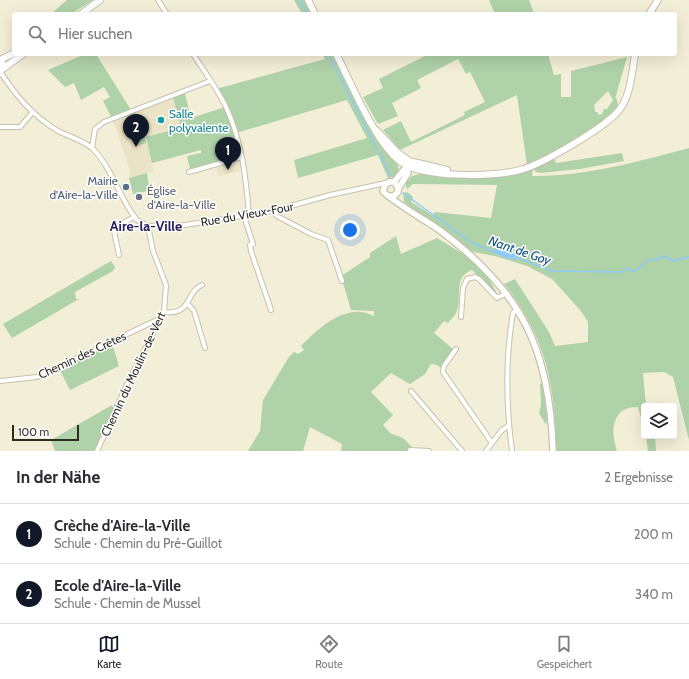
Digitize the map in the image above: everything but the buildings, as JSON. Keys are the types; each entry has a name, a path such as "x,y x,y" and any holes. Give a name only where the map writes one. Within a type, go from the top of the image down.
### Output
{"main road":[{"path":"83,12 100,0"},
{"path":"308,0 314,12"},
{"path":"650,12 658,0"},
{"path":"1,71 0,60 12,54"},
{"path":"1,71 20,56"},
{"path":"337,56 375,129 388,150 408,164 466,174 501,174 528,168 606,123 616,114 625,99 635,56"}],"street":[{"path":"158,0 166,12"},
{"path":"194,56 226,106 246,174 249,215"},
{"path":"1,71 14,92 32,113 55,129 83,141 92,148 102,161 134,217 148,226"},
{"path":"92,148 95,131 104,122 210,81"},
{"path":"0,127 20,127 32,113"},
{"path":"189,172 242,157"},
{"path":"383,191 386,183 394,182 408,164"},
{"path":"388,196 394,196 398,190 408,173 408,164"},
{"path":"394,182 406,207"},
{"name":"Rue du Vieux-Four","path":"148,226 185,225 273,211 386,183"},
{"path":"370,186 383,191 468,252 491,274 518,309 542,362 550,403 553,451"},
{"path":"273,211 277,216 304,231 328,240 342,281"},
{"path":"244,216 253,244 250,245 251,251 271,310"},
{"path":"119,256 114,231 118,226 134,217"},
{"name":"Chemin du Moulin-de-Vert","path":"97,451 129,380 164,312 165,283 153,251 148,226"},
{"path":"461,317 463,288 468,280 475,277 479,279 497,298 506,294"},
{"path":"164,312 182,309 188,303 196,287 202,285"},
{"path":"188,303 194,311 205,348"},
{"path":"512,451 508,426 508,352 513,313 518,309"},
{"name":"Chemin des Crêtes","path":"0,381 37,377 161,318"},
{"path":"456,349 443,370 492,443"},
{"path":"411,391 462,451"},
{"path":"486,451 508,426"},
{"path":"410,450 429,451"}],"shaded area":[{"path":"173,97 181,128 146,137 154,171 129,178 130,171 113,120"},
{"path":"240,162 243,167 239,168 240,171 219,176 216,168"}],"green space":[{"path":"67,0 93,0 74,12 53,12"},
{"path":"294,0 305,0 311,12 301,12"},
{"path":"489,0 529,0 533,12 494,12"},
{"path":"80,56 97,56 131,110 112,118 103,101 110,97 104,87 81,100 74,83 65,87 48,70"},
{"path":"324,56 334,56 380,142 398,166 399,170 394,177 388,178 378,155 298,178 294,160 367,138 347,100 236,133 216,89 325,59"},
{"path":"425,56 549,56 554,75 561,74 561,97 571,97 571,71 627,57 615,99 616,97 618,105 611,113 576,139 527,165 517,95 400,150 383,130 401,121 411,142 465,115 464,112 485,102 470,72 466,74 458,59 417,80 421,88 392,103 398,116 378,124 363,97 383,88 379,79","holes":["608,91 613,100 607,109 604,109 602,114 599,115 595,112 594,105"]},
{"path":"185,94 191,118 225,107 239,152 237,158 190,169 187,156 201,153 201,150 152,163 146,137 181,128 173,97"},
{"path":"142,129 146,143 139,145 135,131"},
{"path":"689,148 689,440 673,377 664,372 643,373 646,403 641,403 641,418 638,407 629,408 618,415 614,428 617,451 556,451 554,405 545,363 538,342 529,323 518,303 504,284 515,279 549,332 555,346 588,342 588,322 581,311 552,279 527,266 495,256 473,252 404,202 403,193 407,192 413,197 411,202 432,215 435,212 491,218 497,185 413,184 407,189 405,183 412,176 420,174 477,177 505,175 533,168 532,176 571,174 651,158"},
{"path":"622,153 624,161 580,169 541,173 535,172 534,168 554,158 556,163"},
{"path":"147,173 150,193 147,191 133,194 129,178"},
{"path":"396,236 401,254 437,238 468,257 488,277 499,297 472,270 466,273 460,283 459,301 456,313 448,323 444,321 434,333 453,349 441,368 437,365 431,364 425,374 410,384 391,373 371,392 393,415 383,425 390,433 403,438 416,451 341,451 342,444 310,427 303,451 248,451 260,431 263,400 289,357 294,352 298,354 304,350 301,346 316,332 334,319 344,314 364,312 374,316 374,311 351,310 341,276 370,257 370,253"},
{"path":"111,261 115,267 113,271 75,292 76,299 79,299 12,338 3,324"},
{"path":"112,343 119,366 70,390 59,368"},
{"path":"543,383 547,419 546,425 539,413 541,405 540,384"},
{"path":"119,401 96,451 55,451 51,440"},
{"path":"646,439 655,439 656,451 648,451"}],"water":[{"path":"495,249 516,254 516,257 514,260 493,253"}],"waterway":[{"name":"Nant de Goy","path":"300,0 306,12"},
{"name":"Nant de Goy","path":"329,56 391,176"},
{"name":"Nant de Goy","path":"403,193 472,243 496,252"},
{"name":"Nant de Goy","path":"515,257 552,271 621,272 626,269 635,271 648,260 656,260 665,256 673,261 689,257"}],"place":[{"name":"Salle polyvalente","path":"161,120"},
{"name":"Ecole d'Aire-la-Ville","path":"136,147"},
{"name":"Crèche d'Aire-la-Ville","path":"228,170"},
{"name":"Mairie d'Aire-la-Ville","path":"126,187"},
{"name":"Église d'Aire-la-Ville","path":"139,197"}],"district":[{"name":"Aire-la-Ville","path":"146,226"}]}
